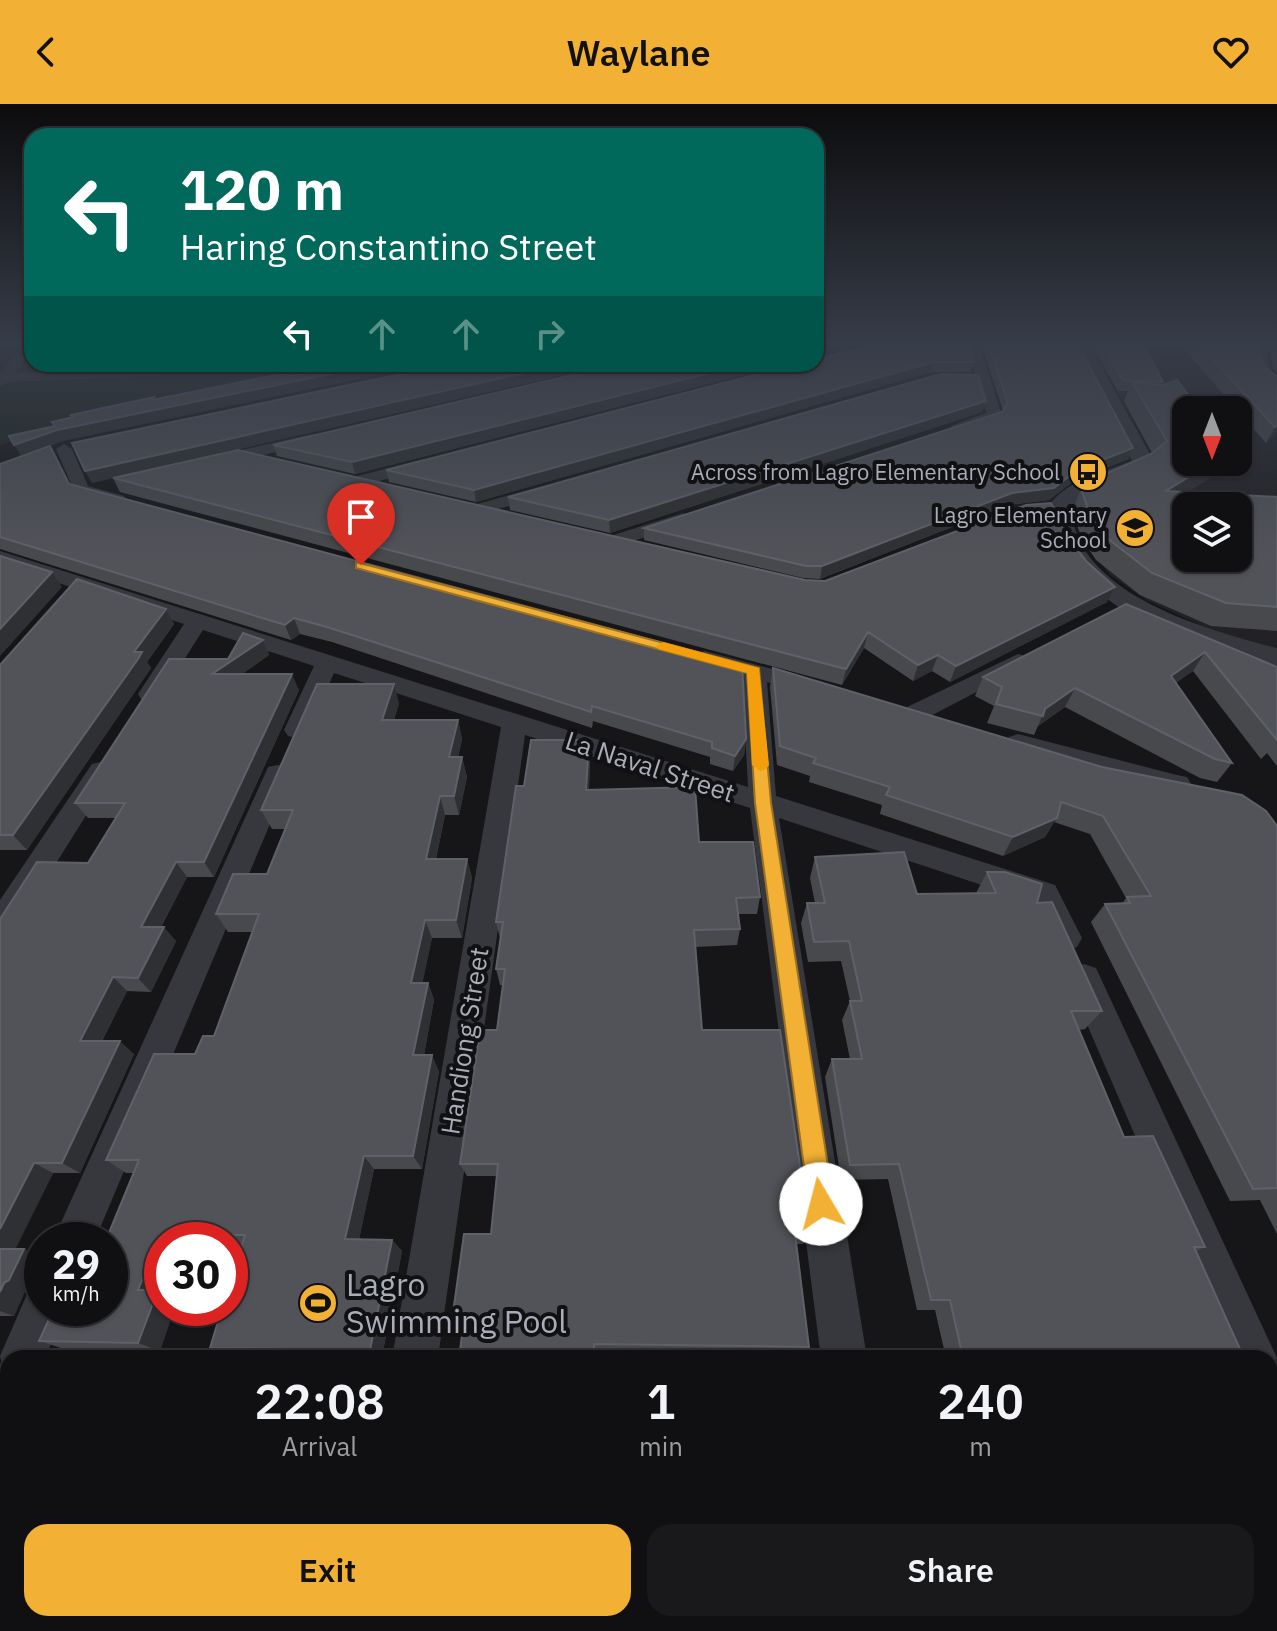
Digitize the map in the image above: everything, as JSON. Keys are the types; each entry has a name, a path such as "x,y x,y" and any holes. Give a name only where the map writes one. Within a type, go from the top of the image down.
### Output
{"street":[{"path":"943,434 994,415 993,412"},
{"path":"1117,412 1143,461 1140,466 1078,489 1046,509 1065,541 1093,575 1130,603 1176,626 1277,657"},
{"path":"195,466 333,434"},
{"path":"64,450 81,489 134,504"},
{"path":"240,455 282,466"},
{"path":"398,493 345,481 444,459"},
{"path":"89,492 119,484"},
{"path":"521,521 468,508 567,484"},
{"path":"641,549 604,541 702,513"},
{"name":"La Naval Street","path":"0,557 1044,894 1250,1350"},
{"path":"61,606 81,583"},
{"path":"1103,617 1130,603"},
{"path":"137,714 197,621"},
{"path":"678,650 826,691"},
{"path":"912,715 1035,652"},
{"path":"82,1222 327,662"},
{"path":"754,671 763,803 843,1350"},
{"path":"883,707 942,723"},
{"name":"Handiong Street","path":"416,1350 514,723"},
{"path":"1001,739 1194,789"},
{"path":"0,926 111,754"},
{"path":"26,1350 36,1326"}],"shaded area":[{"path":"0,412 127,412 62,425 0,445"},
{"name":"Lagro Elementary School","path":"1129,412 1172,412 1172,476 1252,476 1252,412 1277,412 1277,648 1219,634 1146,600 1110,575 1093,553 1160,466"}],"building":[{"path":"144,412 57,430 14,445 9,436 55,426 52,422 73,417 71,415"},
{"path":"219,412 349,412 85,471 72,443"},
{"path":"413,412 552,412 352,462 273,445"},
{"path":"610,412 753,412 474,490 386,470"},
{"path":"806,412 950,412 609,520 508,497"},
{"path":"1001,412 1114,412 1133,448 1077,470 1054,488 1012,493 822,566 806,566 644,528"},
{"path":"1150,412 1172,412 1172,476 1190,476 1166,491 1184,492 1172,492 1172,572 1252,572 1252,496 1277,497 1277,607 1226,603 1152,573 1107,538 1091,517 1081,489 1103,475 1151,454 1167,441"},
{"path":"1261,412 1277,412 1275,427"},
{"path":"50,446 69,484 742,664 746,739 735,756 712,748 712,742 592,706 591,712 327,627 294,618 285,625 0,537 0,464"},
{"path":"238,450 805,580 825,581 1026,505 1051,503 1065,533 1087,562 1115,587 956,666 938,655 918,665 868,632 846,669 113,478"},
{"path":"0,556 52,572 0,629"},
{"path":"77,579 166,609 134,652 142,652 138,659 13,835 0,835 0,665"},
{"path":"1126,604 1277,667 1277,740 1205,652 1171,676 1232,763 1215,759 1075,688 1045,709 1043,716 996,704 1002,687 983,677"},
{"path":"243,633 263,640 212,674 292,674 204,862 176,862 141,927 164,927 138,978 113,977 80,1041 120,1041 62,1163 34,1163 0,1229 0,919 37,862 88,863 125,803 75,803 169,659 228,659"},
{"path":"773,668 1102,767 1242,795 1266,811 1277,826 1277,1188 1253,1189 1105,904 1130,903 1127,897 1151,896 1103,816 1061,802 1057,818 1013,837 886,795 890,787 813,763 816,758 780,746"},
{"path":"317,684 394,684 382,720 458,720 449,757 462,757 454,796 440,796 426,859 467,859 456,920 425,920 411,983 428,983 413,1055 432,1055 413,1156 364,1156 345,1239 392,1240 370,1350 210,1348 217,1326 248,1326 248,1222 144,1222 144,1275 138,1290 144,1290 144,1326 138,1343 39,1341 46,1326 128,1326 128,1222 113,1222 139,1160 106,1160 154,1054 195,1054 203,1036 214,1036 259,914 216,914 233,874 267,874 293,810 261,810"},
{"path":"531,740 580,740 589,743 586,790 695,787 699,842 753,842 760,897 736,898 740,929 694,930 702,1030 780,1030 810,1234 795,1234 809,1347 594,1344 594,1350 460,1350 465,1313 453,1313 464,1234 491,1234 498,1164 460,1164 480,1030 497,1030 505,969 496,969 503,922 496,922 516,786 524,786"},
{"path":"904,852 917,894 996,893 987,872 1005,872 1042,884 1037,903 1052,902 1102,1011 1071,1011 1124,1137 1153,1136 1205,1247 1194,1247 1240,1350 961,1350 950,1300 931,1300 899,1164 850,1165 832,1059 862,1059 850,1001 862,1001 849,941 814,942 807,903 825,903 815,857"},
{"path":"0,1249 24,1249 9,1280 0,1292"}],"slow traffic":[{"path":"663,646 754,671 760,765"}],"place":[{"name":"Across from Lagro Elementary School","path":"1088,472"},
{"name":"Lagro Elementary School","path":"1135,528"},
{"name":"Lagro Swimming Pool","path":"318,1303"}],"route":[{"path":"361,565 754,671 763,803 821,1204"}]}
